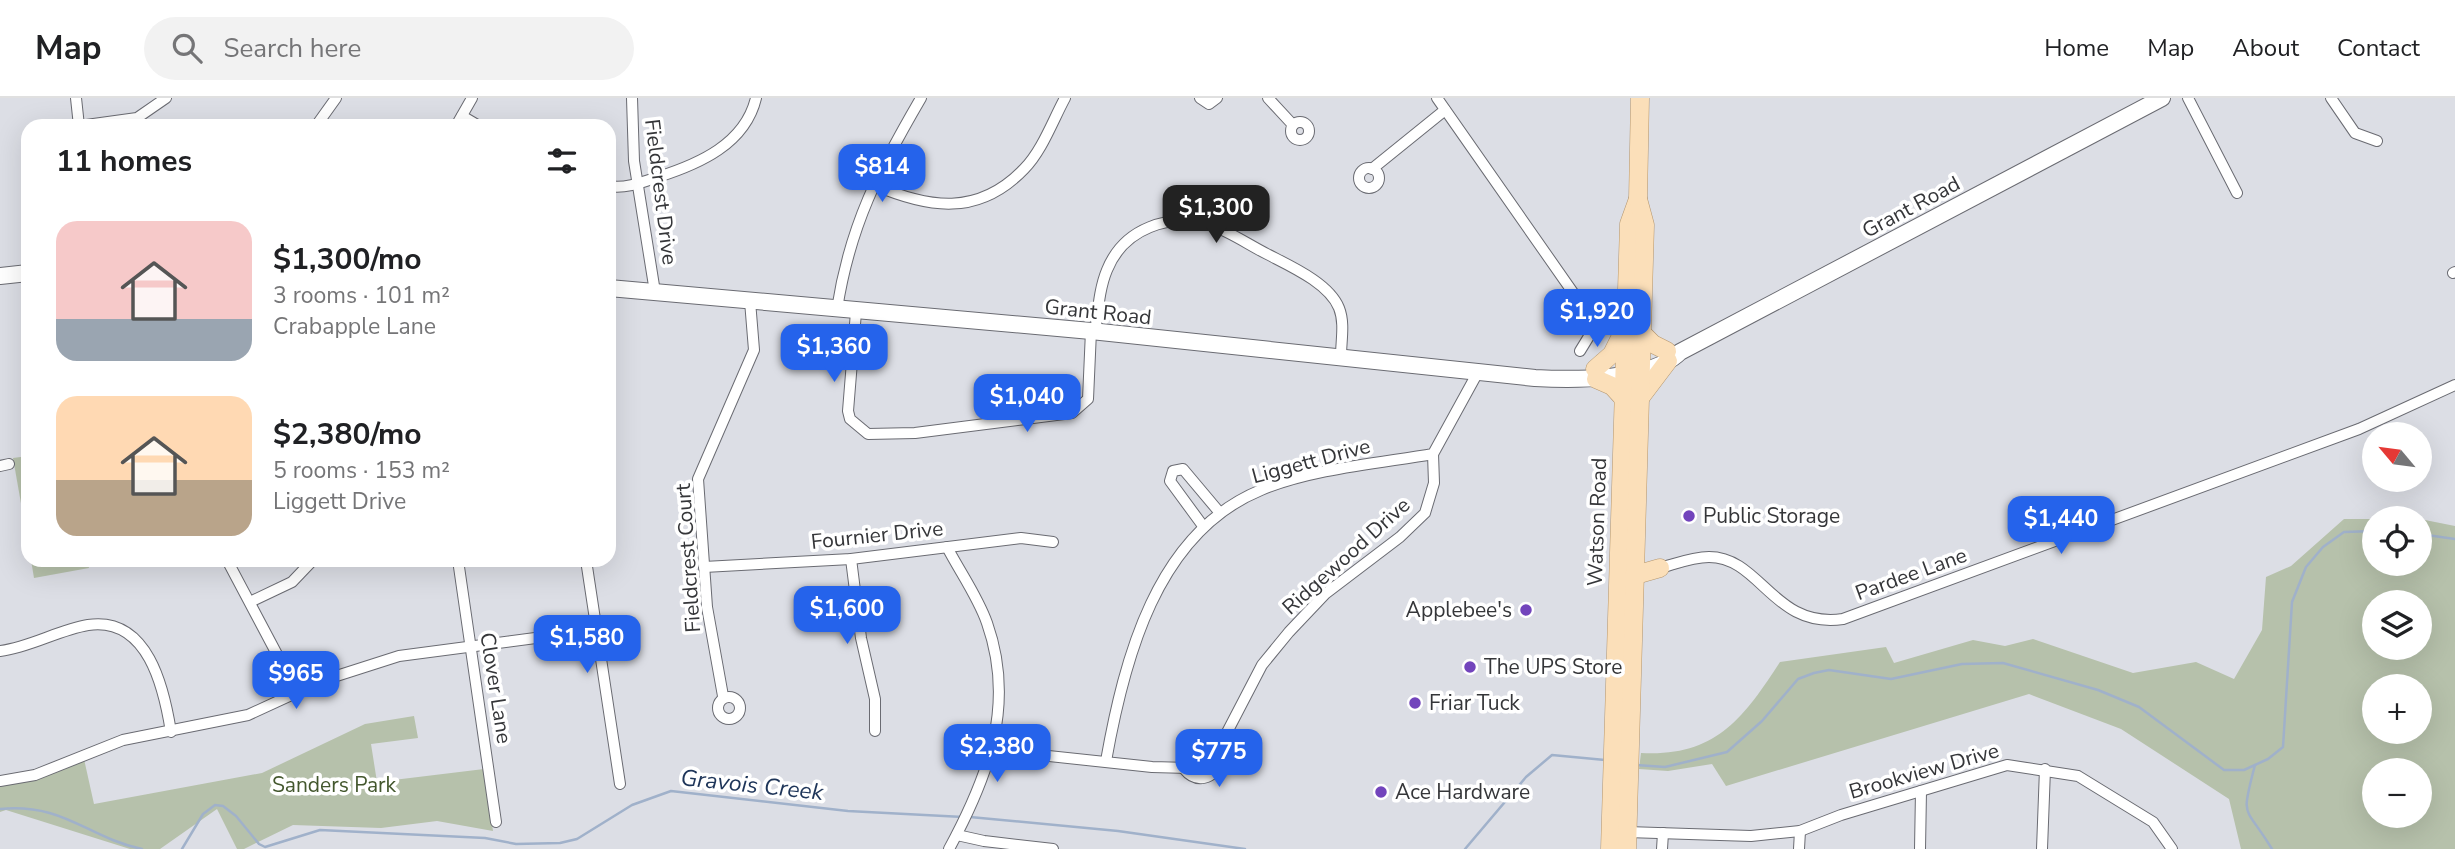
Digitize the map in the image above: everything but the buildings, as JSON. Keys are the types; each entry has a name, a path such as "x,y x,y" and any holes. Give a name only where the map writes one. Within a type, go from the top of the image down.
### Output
{"main road":[{"name":"Watson Road","path":"1611,849 1621,776 1629,579 1634,330 1629,224 1638,198 1640,98"},
{"path":"1634,330 1671,355 1632,398 1591,374 1634,330"},
{"name":"Watson Road","path":"1629,579 1632,398"},
{"path":"1629,579 1660,568"},
{"path":"1629,579 1660,568"},
{"name":"Watson Road","path":"1621,776 1627,840"}],"street":[{"path":"76,98 78,119"},
{"path":"130,119 137,118 166,98"},
{"path":"321,119 336,98"},
{"path":"460,119 472,98"},
{"name":"Fieldcrest Drive","path":"632,98 634,161 640,183 655,292"},
{"path":"616,185 640,183 689,167 710,156 735,137 753,112 757,98"},
{"path":"837,309 844,265 856,223 921,98"},
{"path":"874,184 924,204 945,205 986,195 1026,168 1065,98"},
{"path":"1200,98 1209,104 1217,98"},
{"path":"1268,98 1293,125"},
{"path":"1437,98 1588,314 1591,333 1580,351"},
{"name":"Grant Road","path":"616,289 1093,332 1558,379 1632,367 1671,355 2162,98"},
{"path":"2188,98 2237,193"},
{"path":"2331,98 2356,133 2377,141"},
{"path":"1372,169 1445,110"},
{"path":"856,312 848,411 850,419 868,434 915,433 1072,413 1088,399 1093,332 1107,269 1122,246 1158,222 1190,220 1213,226 1293,268 1332,296 1343,326 1341,356"},
{"path":"0,276 21,274"},
{"name":"Fieldcrest Court","path":"723,696 704,567 698,479 754,350 750,300"},
{"path":"1433,454 1478,372"},
{"name":"Pardee Lane","path":"1660,568 1709,557 1723,559 1737,565 1793,612 1826,621 1843,619 2358,429 2455,384"},
{"name":"Liggett Drive","path":"1106,761 1116,704 1154,596 1166,573 1203,526 1261,489 1338,469 1433,454"},
{"name":"Ridgewood Drive","path":"993,750 1184,769 1204,761 1216,750 1262,665 1289,632 1325,594 1400,537 1425,513 1434,483 1433,454"},
{"path":"1203,526 1170,481 1173,471 1183,469 1220,513"},
{"name":"Fournier Drive","path":"704,567 851,559 1021,538 1053,542"},
{"path":"947,547 986,621 994,646 1001,703 993,750 950,849"},
{"path":"851,559 861,638 875,699 875,731"},
{"path":"231,567 252,601 297,692"},
{"path":"252,601 292,582 306,567"},
{"name":"Clover Lane","path":"459,567 496,822"},
{"path":"587,567 620,784"},
{"path":"0,651 89,625 118,630 140,644 153,665 162,684 172,732"},
{"path":"0,781 35,775 122,740 248,715 324,680 399,656 596,630"},
{"name":"Brookview Drive","path":"1627,840 1663,833 1751,836 1800,831 2007,765 2078,776 2153,822 2172,849"},
{"path":"2042,849 2045,769"},
{"path":"1920,849 1921,791"},
{"path":"959,830 984,841 1053,849"},
{"path":"1799,849 1800,831"},
{"path":"1662,849 1663,833"}],"green space":[{"path":"21,457 21,503 13,458"},
{"path":"2344,519 2362,519 2362,576 2432,576 2432,521 2455,526 2455,849 2241,849 2229,799 2121,729 2029,694 1726,786 1712,764 1668,771 1639,769 1641,753 1667,753 1689,748 1708,741 1724,730 1753,701 1780,662 1886,647 1894,663 1973,640 2005,646 2033,639 2133,673 2196,662 2234,679 2262,630 2266,577 2291,566"},
{"path":"32,567 89,568 34,578"},
{"name":"Sanders Park","path":"414,716 418,738 371,744 377,782 484,769 493,831 437,821 381,828 293,825 244,849 237,849 217,809 160,849 130,849 6,810 0,812 0,786 37,780 84,759 94,804 262,773 365,724"}],"waterway":[{"name":"Gravois Creek","path":"1636,765 1665,767 1727,752 1762,721 1798,679 1814,673 1829,670 1891,679 1962,664 2003,663 2098,690 2139,707 2224,770 2244,770 2268,759 2283,747 2292,602 2306,567 2323,547 2344,532 2362,531"},
{"name":"Gravois Creek","path":"2432,536 2455,539"},
{"name":"Gravois Creek","path":"1465,849 1526,777 1552,755 1605,760"},
{"path":"2255,765 2248,795 2248,811 2272,849"},
{"name":"Gravois Creek","path":"182,849 203,814 215,805 223,806 236,816 259,844 265,847 320,830 485,838 516,844 560,843 577,839 632,805 671,791 848,811 963,817"},
{"name":"Gravois Creek","path":"0,809 42,811 122,844 142,849"},
{"name":"Gravois Creek","path":"970,817 1118,831 1245,849"}],"place":[{"name":"Public Storage","path":"1689,516"},
{"name":"Applebee's","path":"1526,610"},
{"name":"The UPS Store","path":"1470,667"},
{"name":"Friar Tuck","path":"1415,703"},
{"name":"Ace Hardware","path":"1381,792"}]}
